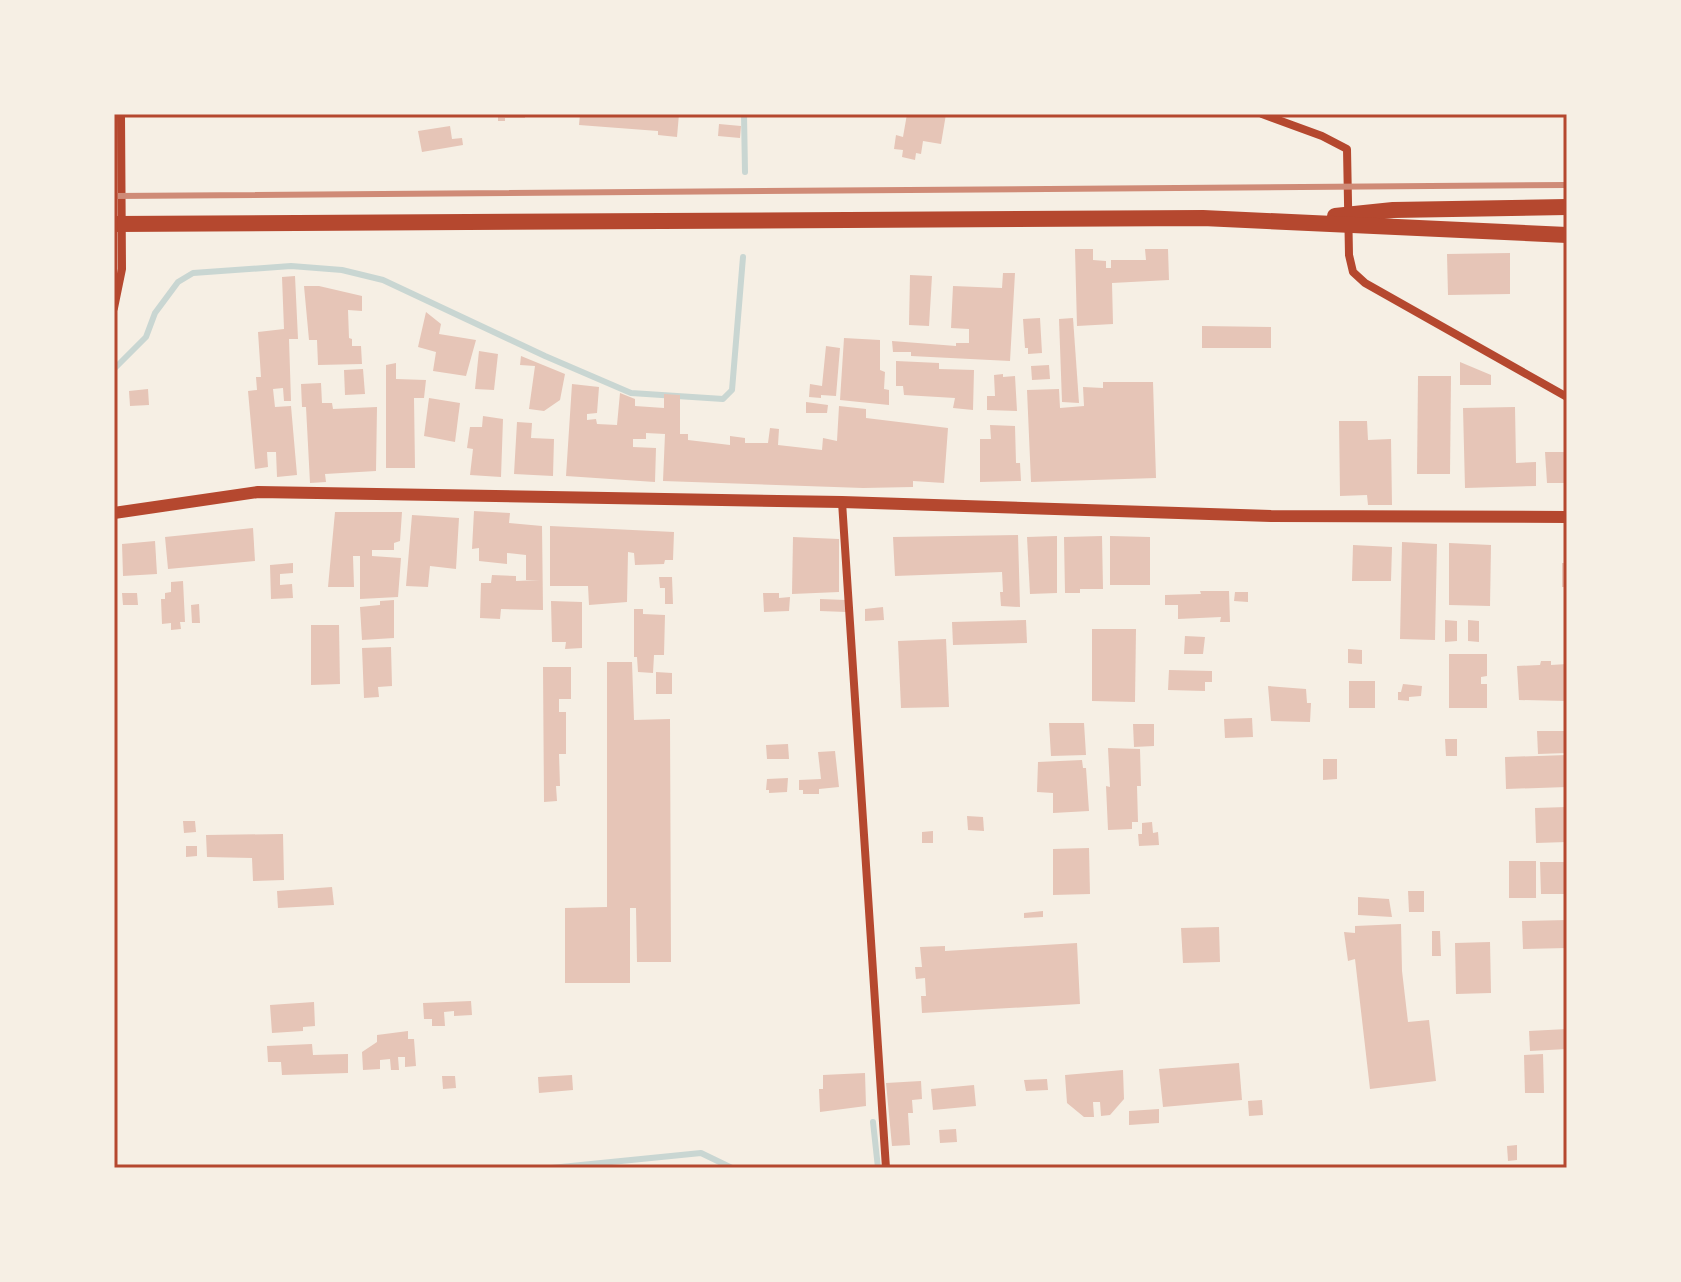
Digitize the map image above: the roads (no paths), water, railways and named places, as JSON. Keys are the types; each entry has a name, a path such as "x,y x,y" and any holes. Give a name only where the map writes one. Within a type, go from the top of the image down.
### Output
{"highway":[{"path":"1282,221 1393,210 1567,207"},
{"path":"114,224 1172,218 1567,235"}],"main road":[{"path":"114,513 258,492 842,502 1271,516 1567,517"}],"street":[{"path":"114,308 122,269 121,114"},
{"path":"1262,114 1322,136 1347,149 1349,255 1353,272 1365,283 1567,397"},
{"path":"842,502 886,1168"}],"waterway":[{"path":"744,114 745,172"},
{"path":"114,369 146,337 155,313 178,282 193,273 291,266 342,270 383,280 631,393 723,399 732,390 743,257"},
{"path":"873,1122 878,1168"},
{"path":"551,1168 701,1153 732,1168"}],"railway":[{"path":"114,196 1567,185"}]}
